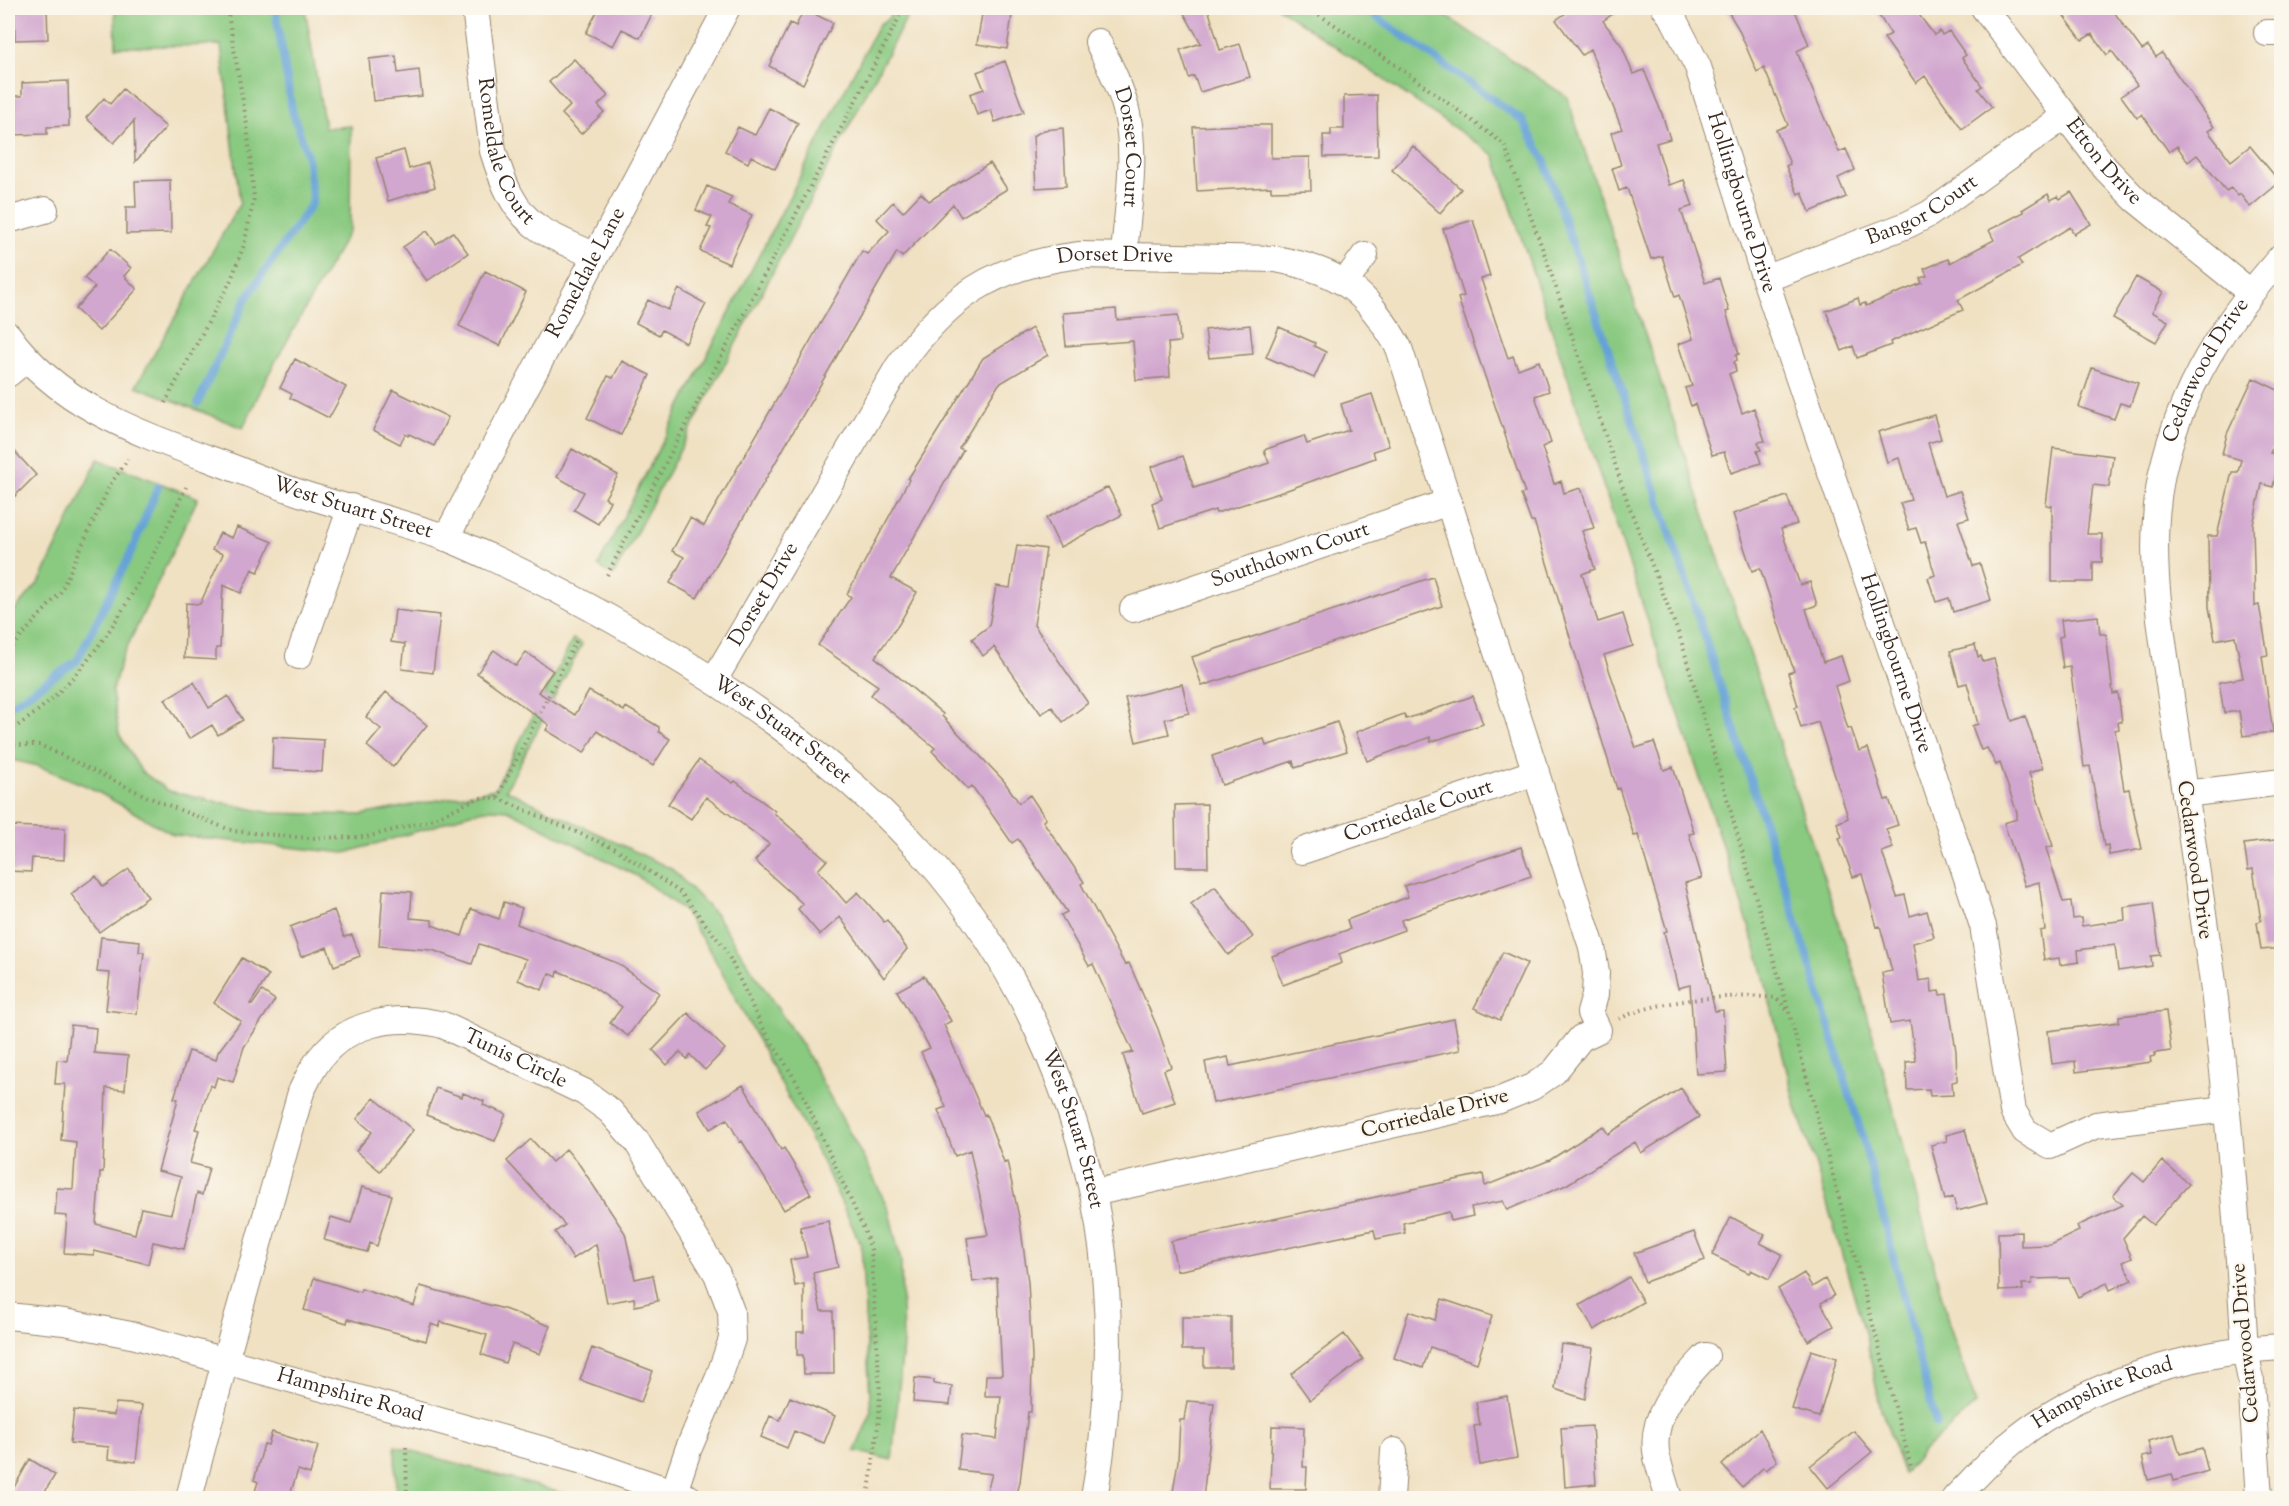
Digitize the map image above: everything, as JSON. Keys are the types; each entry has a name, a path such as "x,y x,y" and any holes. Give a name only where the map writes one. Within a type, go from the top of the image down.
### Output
{"street":[{"name":"Romeldale Court","path":"475,8 494,151 499,171 510,195 520,213 540,229 595,256"},
{"name":"Romeldale Lane","path":"446,538 727,8"},
{"name":"Hollingbourne Drive","path":"1665,8 1674,20 1698,67 1765,279 1983,926 2013,1111 2025,1131 2050,1146 2096,1125 2226,1109"},
{"name":"Etton Drive","path":"1984,8 2105,168 2135,199 2250,292"},
{"name":"Dorset Court","path":"1098,42 1115,76 1127,114 1132,150 1124,256"},
{"name":"Bangor Court","path":"1765,279 1907,225 1929,214 2066,116"},
{"path":"8,220 45,210"},
{"name":"Dorset Drive","path":"714,680 898,367 933,321 957,300 989,279 1018,267 1048,259 1080,255 1276,259 1307,265 1346,281 1384,321 1400,348 1536,772"},
{"path":"1346,281 1365,255"},
{"name":"Cedarwood Drive","path":"2259,1498 2226,1109 2212,976 2156,598 2154,531 2160,486 2174,428 2192,384 2215,342 2250,292 2282,256"},
{"name":"West Stuart Street","path":"8,335 16,367 97,412 201,456 305,494 446,538 548,584 602,613 714,680 818,756 880,810 925,857 965,907 1001,962 1032,1018 1058,1078 1075,1127 1093,1193 1106,1286 1108,1336 1107,1392 1094,1498"},
{"name":"Southdown Court","path":"1133,609 1449,502"},
{"path":"299,656 351,507"},
{"path":"1536,772 1592,947 1596,973 1595,995 1590,1013 1598,1030"},
{"name":"Corriedale Court","path":"1302,851 1536,772"},
{"path":"2185,794 2282,782"},
{"name":"Tunis Circle","path":"189,1498 301,1092 314,1066 329,1049 348,1035 369,1025 391,1019 420,1019 442,1025 585,1092 610,1111 637,1142 717,1274 731,1311 732,1340 688,1450 682,1495"},
{"name":"Corriedale Drive","path":"1093,1193 1516,1095 1554,1072 1581,1038 1598,1030"},
{"name":"Hampshire Road","path":"8,1316 64,1322 136,1336 583,1461 682,1495"},
{"name":"Hampshire Road","path":"1955,1498 2010,1443 2049,1416 2096,1391 2144,1372 2245,1349 2282,1347"},
{"path":"1669,1498 1656,1455 1659,1419 1669,1398 1706,1356"},
{"path":"1391,1498 1394,1451"}],"path":[{"path":"165,403 231,280 244,245 254,198 247,124 227,8"},
{"path":"607,575 904,8"},
{"path":"1309,8 1397,66 1504,144 1547,261 1629,506 1681,640 1789,1012 1912,1470"},
{"path":"8,651 60,593 110,485 128,459"},
{"path":"8,732 28,720 63,688 111,631 154,555 186,487"},
{"path":"497,798 577,639"},
{"path":"8,745 40,745 150,798 233,831 307,838 366,837 428,821 478,798 497,798 618,850 681,893 726,950 760,1023 798,1084 863,1227 871,1250 880,1392 879,1419 868,1498"},
{"path":"1598,1030 1635,1011 1655,1005 1752,995 1776,998 1789,1012"},
{"path":"406,1447 407,1498"}],"green space":[{"path":"115,8 305,8 325,128 351,126 350,229 268,375 243,428 136,386 240,203 221,45 116,47"},
{"path":"894,8 912,8 613,576 598,566 879,24 888,19"},
{"path":"1279,8 1434,8 1567,97 1858,982 1901,1136 1949,1324 1976,1404 1922,1452 1904,1474 1880,1406 1866,1336 1813,1156 1796,1108 1759,957 1494,155"},
{"path":"98,459 198,498 122,658 112,691 119,734 141,771 169,791 271,813 361,815 495,789 573,639 582,644 506,790 672,869 716,915 803,1047 870,1170 889,1211 901,1262 903,1345 892,1460 855,1451 871,1413 861,1245 823,1163 712,954 683,910 637,876 508,810 491,809 470,813 345,853 174,835 89,787 38,766 8,759 8,618 40,581"},
{"path":"395,1446 579,1498 396,1498"}],"building":[{"path":"14,8 47,8 48,39 15,40"},
{"path":"599,8 638,8 652,14 640,38 622,29 613,46 586,33"},
{"path":"983,8 1013,8 1007,49 977,44"},
{"path":"1181,8 1208,8 1220,50 1240,44 1250,77 1200,92 1194,76 1189,78 1180,50 1201,43"},
{"path":"1573,8 1621,8 1603,21 1622,46 1633,74 1644,70 1662,114 1670,139 1656,143 1669,185 1684,180 1693,206 1681,210 1705,283 1719,278 1729,311 1726,312 1739,354 1736,355 1737,360 1734,362 1736,371 1729,374 1742,413 1754,408 1765,441 1758,442 1761,450 1757,451 1761,463 1731,473 1724,452 1712,455 1695,404 1691,406 1685,388 1692,386 1678,344 1693,339 1679,295 1675,297 1662,256 1651,259 1627,188 1619,191 1612,168 1621,165 1611,133 1622,129 1590,49 1582,55 1556,20"},
{"path":"1726,8 1794,8 1809,45 1797,51 1806,75 1839,152 1846,149 1855,170 1838,178 1846,197 1810,212 1802,192 1798,194 1786,166 1790,164 1776,130 1788,125 1764,68 1757,72 1738,28"},
{"path":"1874,8 1914,8 1934,35 1940,31 1942,35 1949,31 1966,55 1962,58 1982,86 1978,89 1992,107 1962,129 1925,76 1916,83 1884,38 1891,34"},
{"path":"2076,8 2111,8 2142,50 2148,46 2156,57 2162,53 2214,127 2208,131 2231,161 2250,146 2280,182 2250,207 2240,194 2238,196 2231,188 2226,191 2197,155 2188,162 2177,146 2169,152 2142,114 2137,118 2121,96 2137,85 2112,51 2107,55 2092,34 2082,40 2064,16"},
{"path":"804,9 833,23 803,84 769,66 790,23 796,26"},
{"path":"396,56 398,73 419,70 422,96 373,101 369,59"},
{"path":"574,59 608,96 598,105 604,112 581,134 562,114 570,106 549,82"},
{"path":"1005,61 1024,112 995,122 991,110 977,115 970,94 984,89 977,72"},
{"path":"68,81 69,126 47,127 47,134 8,135 8,96 22,96 22,83"},
{"path":"123,89 166,127 135,162 134,121 114,143 86,118 104,98 110,104"},
{"path":"1377,95 1378,156 1324,157 1323,135 1331,135 1331,129 1344,129 1344,96"},
{"path":"769,108 798,123 775,169 751,156 748,163 725,151 738,127 755,135"},
{"path":"1271,125 1271,158 1310,157 1311,190 1271,191 1271,187 1197,191 1193,127"},
{"path":"1063,128 1066,186 1036,188 1033,136 1044,130"},
{"path":"1413,146 1461,189 1440,213 1392,170"},
{"path":"404,150 409,169 428,163 435,187 388,201 376,158"},
{"path":"990,163 1007,189 961,217 953,204 902,257 897,252 697,598 670,583 684,557 672,551 690,518 704,526 862,251 867,254 889,231 877,219 893,202 903,212 921,193 929,201"},
{"path":"170,180 171,233 126,234 126,207 136,207 135,181"},
{"path":"707,186 732,197 728,204 752,215 729,264 700,251 711,228 707,227 712,217 696,210"},
{"path":"2071,192 2091,224 2074,234 2070,227 2018,259 2022,265 1958,300 1963,310 1890,342 1891,345 1857,358 1853,346 1842,351 1826,311 1858,298 1860,305 1865,303 1866,306 1922,283 1920,278 1927,276 1924,269 1948,259 1950,263 1994,240 1989,230 2024,212 2022,210 2048,194 2051,200 2058,196 2060,199"},
{"path":"1473,220 1490,276 1481,279 1508,358 1513,356 1518,369 1539,361 1549,391 1535,396 1551,443 1542,447 1554,484 1561,481 1564,493 1581,488 1594,528 1582,531 1595,569 1582,574 1598,622 1623,614 1633,646 1604,655 1636,748 1654,742 1664,770 1673,767 1694,833 1689,834 1702,878 1685,883 1715,1011 1723,1010 1727,1072 1696,1074 1690,985 1678,988 1664,932 1667,931 1638,835 1634,836 1619,788 1617,789 1534,521 1531,522 1521,494 1525,493 1458,298 1464,296 1443,229"},
{"path":"427,231 436,244 453,232 468,253 427,281 403,247"},
{"path":"110,249 131,268 124,276 137,289 99,331 75,309 95,287 84,278"},
{"path":"485,271 526,292 500,346 459,326"},
{"path":"2136,277 2163,292 2152,312 2168,321 2156,342 2113,318"},
{"path":"679,289 706,304 686,343 662,330 659,335 636,323 648,300 668,310"},
{"path":"1116,309 1117,320 1178,315 1180,342 1168,343 1170,377 1136,380 1133,341 1066,346 1063,313"},
{"path":"1250,325 1253,354 1209,358 1205,330"},
{"path":"1279,327 1315,343 1314,346 1326,352 1314,378 1266,357"},
{"path":"1032,328 1048,355 999,384 959,448 963,450 891,578 917,592 899,624 875,657 943,714 942,716 1004,781 1019,803 1030,795 1046,819 1043,821 1084,882 1081,884 1125,965 1129,963 1158,1029 1171,1067 1164,1070 1175,1102 1142,1113 1123,1055 1133,1052 1093,964 1089,966 1061,915 1067,912 1018,839 1012,843 972,786 968,789 932,751 935,748 871,695 878,686 818,645 851,597 847,594 908,479 983,358"},
{"path":"295,359 346,387 329,418 290,398 292,394 280,388"},
{"path":"622,361 650,375 621,435 587,418 608,376 613,378"},
{"path":"2092,368 2138,383 2130,406 2120,403 2114,419 2079,407"},
{"path":"2253,378 2282,392 2282,429 2270,453 2280,455 2273,487 2262,484 2253,525 2255,606 2259,605 2268,655 2262,656 2273,732 2243,736 2239,711 2224,713 2219,682 2243,678 2235,636 2215,640 2209,607 2208,536 2217,536 2232,472 2238,472 2241,460 2222,454 2227,434"},
{"path":"393,390 448,417 434,446 409,434 408,436 405,434 400,444 373,430"},
{"path":"1372,394 1389,446 1373,451 1375,458 1279,493 1160,528 1152,503 1162,499 1151,467 1183,456 1194,488 1269,463 1264,450 1304,436 1307,444 1349,430 1341,404"},
{"path":"1934,415 1941,439 1928,443 1944,496 1960,491 1969,518 1958,521 1973,566 1980,564 1991,600 1953,612 1949,598 1936,602 1928,578 1935,575 1925,542 1921,543 1916,528 1909,530 1900,503 1911,500 1899,458 1887,462 1878,432"},
{"path":"8,444 36,475 8,503"},
{"path":"2053,448 2113,456 2109,487 2093,485 2087,534 2102,534 2102,562 2093,562 2093,582 2052,582 2052,506 2046,505"},
{"path":"572,449 618,475 605,498 610,501 598,524 574,510 584,492 557,477"},
{"path":"1108,487 1122,515 1060,547 1046,518"},
{"path":"1787,496 1797,524 1781,529 1800,585 1810,582 1817,605 1806,609 1823,662 1841,656 1849,681 1835,686 1848,729 1851,728 1859,751 1868,748 1885,800 1889,799 1898,825 1886,829 1893,848 1882,852 1897,897 1905,895 1910,916 1927,911 1934,937 1913,943 1919,981 1931,979 1932,992 1939,991 1940,995 1947,994 1956,1051 1957,1081 1952,1082 1953,1095 1930,1096 1929,1089 1907,1090 1906,1062 1916,1061 1910,1021 1890,1024 1882,973 1892,971 1880,926 1877,927 1862,874 1853,877 1839,838 1842,837 1837,823 1848,818 1847,814 1818,722 1801,728 1795,707 1798,706 1788,673 1794,671 1760,568 1752,571 1733,514"},
{"path":"237,527 272,542 258,572 252,569 241,593 223,585 220,648 216,648 216,660 184,658 186,603 200,604 223,554 212,550 220,533 232,538"},
{"path":"1017,545 1046,549 1034,625 1088,703 1063,722 1052,707 1041,714 994,647 983,656 972,639 989,626 996,586 1010,588"},
{"path":"1433,577 1442,606 1202,686 1192,657"},
{"path":"395,610 440,615 433,673 402,669 405,644 391,642"},
{"path":"2098,616 2100,634 2106,634 2113,694 2118,693 2122,722 2118,722 2119,729 2115,730 2124,790 2129,789 2142,849 2109,855 2108,845 2104,846 2090,766 2084,767 2070,667 2063,668 2059,637 2063,636 2061,620"},
{"path":"1975,645 1978,657 1981,656 1983,662 1994,659 2012,721 2025,716 2043,768 2029,773 2053,846 2046,848 2063,902 2071,901 2073,919 2081,918 2082,926 2125,920 2124,907 2153,903 2160,955 2151,956 2152,966 2118,971 2115,945 2078,950 2079,962 2060,965 2059,958 2044,960 2040,931 2045,930 2039,882 2025,886 2004,823 2017,819 2017,813 2000,763 1996,765 1987,748 1981,750 1972,726 1978,724 1967,683 1959,685 1950,651"},
{"path":"494,650 516,666 526,652 553,671 538,692 575,715 589,691 624,711 626,707 659,727 659,732 670,739 653,766 597,731 584,753 546,730 549,725 477,673"},
{"path":"194,682 209,708 228,696 243,720 218,735 212,725 189,739 165,699"},
{"path":"1182,684 1189,713 1165,719 1169,734 1136,742 1125,698"},
{"path":"386,692 427,725 393,767 367,746 381,729 366,717"},
{"path":"1473,696 1483,724 1431,742 1430,737 1367,761 1356,732 1404,714 1406,719"},
{"path":"1337,722 1347,751 1295,768 1293,761 1222,785 1212,756 1264,739 1266,746"},
{"path":"273,737 324,740 322,772 272,769"},
{"path":"699,760 733,783 735,781 775,811 774,813 827,860 818,870 846,903 858,892 884,922 887,920 907,949 884,978 840,917 820,935 798,909 803,904 755,861 769,844 706,797 691,819 668,804"},
{"path":"1207,804 1208,867 1176,867 1175,805"},
{"path":"8,826 65,828 64,860 32,858 31,872 8,871"},
{"path":"2282,839 2282,948 2261,950 2257,922 2261,921 2253,869 2248,870 2244,844"},
{"path":"1521,847 1531,876 1401,920 1404,930 1339,954 1342,963 1283,985 1272,956 1350,929 1347,920 1408,897 1404,886"},
{"path":"129,869 148,897 99,932 71,894 96,876 103,887"},
{"path":"1215,886 1253,937 1228,955 1191,904"},
{"path":"383,890 412,892 410,918 432,920 432,925 462,936 471,909 499,919 504,902 522,908 517,924 617,963 659,993 628,1036 610,1023 622,1007 587,983 558,971 557,977 549,973 542,990 518,980 526,959 479,944 472,964 432,950 379,946"},
{"path":"334,910 344,937 352,935 360,956 334,966 327,947 301,957 290,927"},
{"path":"101,937 140,941 139,952 144,952 137,1014 106,1010 110,973 97,972"},
{"path":"1503,952 1527,963 1500,1020 1474,1008"},
{"path":"242,958 269,975 250,1004 252,1005 262,991 275,1000 244,1047 233,1082 217,1077 214,1087 210,1085 195,1129 199,1130 190,1163 209,1168 202,1195 197,1193 184,1249 153,1242 148,1264 94,1251 94,1255 64,1253 67,1216 55,1215 57,1188 73,1189 76,1142 61,1140 65,1084 55,1084 57,1060 67,1061 71,1025 96,1028 94,1053 128,1056 125,1090 106,1088 103,1172 100,1172 96,1224 135,1234 141,1208 171,1214 181,1177 158,1171 178,1099 174,1098 189,1051 216,1060 218,1052 241,1021 214,1003"},
{"path":"924,976 951,1021 944,1025 984,1115 986,1114 1004,1162 1007,1161 1020,1222 1028,1282 1032,1356 1031,1412 1028,1412 1016,1498 985,1498 992,1474 958,1470 962,1435 997,1439 1001,1396 985,1396 986,1375 1002,1375 997,1278 973,1282 967,1238 988,1235 970,1150 955,1156 938,1110 946,1107 921,1052 930,1048 897,991"},
{"path":"2166,1011 2171,1051 2155,1053 2155,1056 2150,1057 2151,1062 2076,1072 2075,1061 2052,1064 2048,1031 2119,1022 2119,1016"},
{"path":"688,1013 725,1049 705,1070 690,1055 687,1059 680,1052 667,1065 653,1050"},
{"path":"1454,1019 1460,1050 1213,1103 1205,1062 1228,1057 1230,1066"},
{"path":"743,1085 781,1150 784,1148 811,1194 784,1210 727,1119 710,1129 699,1111"},
{"path":"436,1088 462,1097 463,1093 484,1101 483,1105 506,1114 495,1141 426,1115"},
{"path":"1681,1088 1699,1117 1641,1153 1635,1142 1566,1185 1507,1210 1503,1201 1471,1207 1473,1216 1451,1221 1449,1212 1403,1223 1405,1233 1376,1239 1374,1230 1177,1271 1171,1241 1483,1174 1485,1186 1550,1160 1603,1126 1608,1134"},
{"path":"374,1098 413,1130 380,1171 356,1151 372,1132 357,1119"},
{"path":"1965,1130 1987,1203 1957,1211 1953,1197 1945,1200 1931,1145 1947,1141 1946,1135"},
{"path":"531,1139 552,1162 566,1149 579,1164 625,1233 635,1279 653,1275 658,1301 635,1306 634,1298 607,1303 596,1244 573,1259 555,1232 565,1225 507,1161"},
{"path":"2162,1161 2189,1184 2153,1225 2142,1216 2123,1238 2132,1258 2123,1262 2132,1280 2110,1290 2107,1283 2078,1297 2069,1278 2032,1279 2032,1284 2022,1284 2023,1290 1999,1291 1998,1233 2021,1232 2021,1246 2050,1245 2079,1231 2077,1226 2123,1205 2113,1196 2133,1173 2144,1182"},
{"path":"362,1187 392,1195 377,1246 370,1243 367,1252 324,1240 331,1217 351,1223"},
{"path":"1731,1217 1765,1235 1760,1243 1782,1254 1769,1279 1751,1270 1749,1273 1712,1255"},
{"path":"828,1221 838,1267 813,1273 821,1311 833,1311 834,1374 804,1374 803,1355 797,1355 797,1332 804,1332 804,1284 795,1286 790,1260 807,1257 800,1227"},
{"path":"1694,1232 1705,1260 1645,1282 1634,1253"},
{"path":"1804,1273 1812,1287 1825,1279 1834,1296 1821,1303 1834,1326 1808,1341 1778,1289"},
{"path":"1629,1277 1643,1302 1594,1330 1580,1305"},
{"path":"314,1278 360,1292 361,1289 414,1306 420,1286 504,1309 550,1326 540,1354 512,1344 505,1363 481,1354 487,1335 441,1322 439,1327 431,1324 426,1341 348,1319 347,1323 304,1310"},
{"path":"1442,1299 1492,1316 1477,1363 1430,1347 1423,1368 1394,1358 1409,1311 1435,1320"},
{"path":"1182,1317 1231,1317 1231,1367 1204,1367 1204,1350 1182,1350"},
{"path":"1344,1334 1363,1359 1310,1400 1291,1374"},
{"path":"1561,1344 1593,1348 1585,1399 1555,1389"},
{"path":"592,1348 653,1371 641,1402 580,1380"},
{"path":"1811,1350 1837,1358 1819,1417 1792,1409"},
{"path":"915,1378 934,1380 934,1384 952,1386 950,1405 913,1402"},
{"path":"1507,1396 1517,1458 1480,1465 1474,1426 1480,1425 1476,1402"},
{"path":"790,1397 835,1416 824,1443 794,1431 787,1448 761,1437 770,1416 780,1420"},
{"path":"1187,1401 1214,1403 1203,1498 1172,1498 1178,1461 1180,1420 1184,1420"},
{"path":"116,1403 142,1405 136,1462 108,1459 109,1447 70,1443 74,1410 114,1415"},
{"path":"1272,1426 1304,1427 1303,1467 1307,1467 1306,1489 1270,1489"},
{"path":"1592,1426 1596,1484 1565,1487 1561,1428"},
{"path":"1760,1429 1777,1461 1766,1470 1763,1468 1742,1487 1722,1465"},
{"path":"1854,1431 1872,1452 1828,1488 1810,1466"},
{"path":"272,1432 318,1446 310,1474 298,1470 289,1498 253,1498 258,1482 254,1480 264,1444 268,1445"},
{"path":"2174,1434 2180,1454 2202,1448 2208,1471 2174,1481 2172,1474 2148,1480 2142,1457 2152,1455 2148,1441"},
{"path":"30,1459 55,1475 41,1498 8,1498"}],"waterway":[{"path":"198,403 247,297 313,202 307,155 292,110 275,8"},
{"path":"1364,8 1522,120 1544,159 1699,619 1814,977 1864,1142 1936,1424"},
{"path":"8,707 77,661 132,550 158,487"}]}
